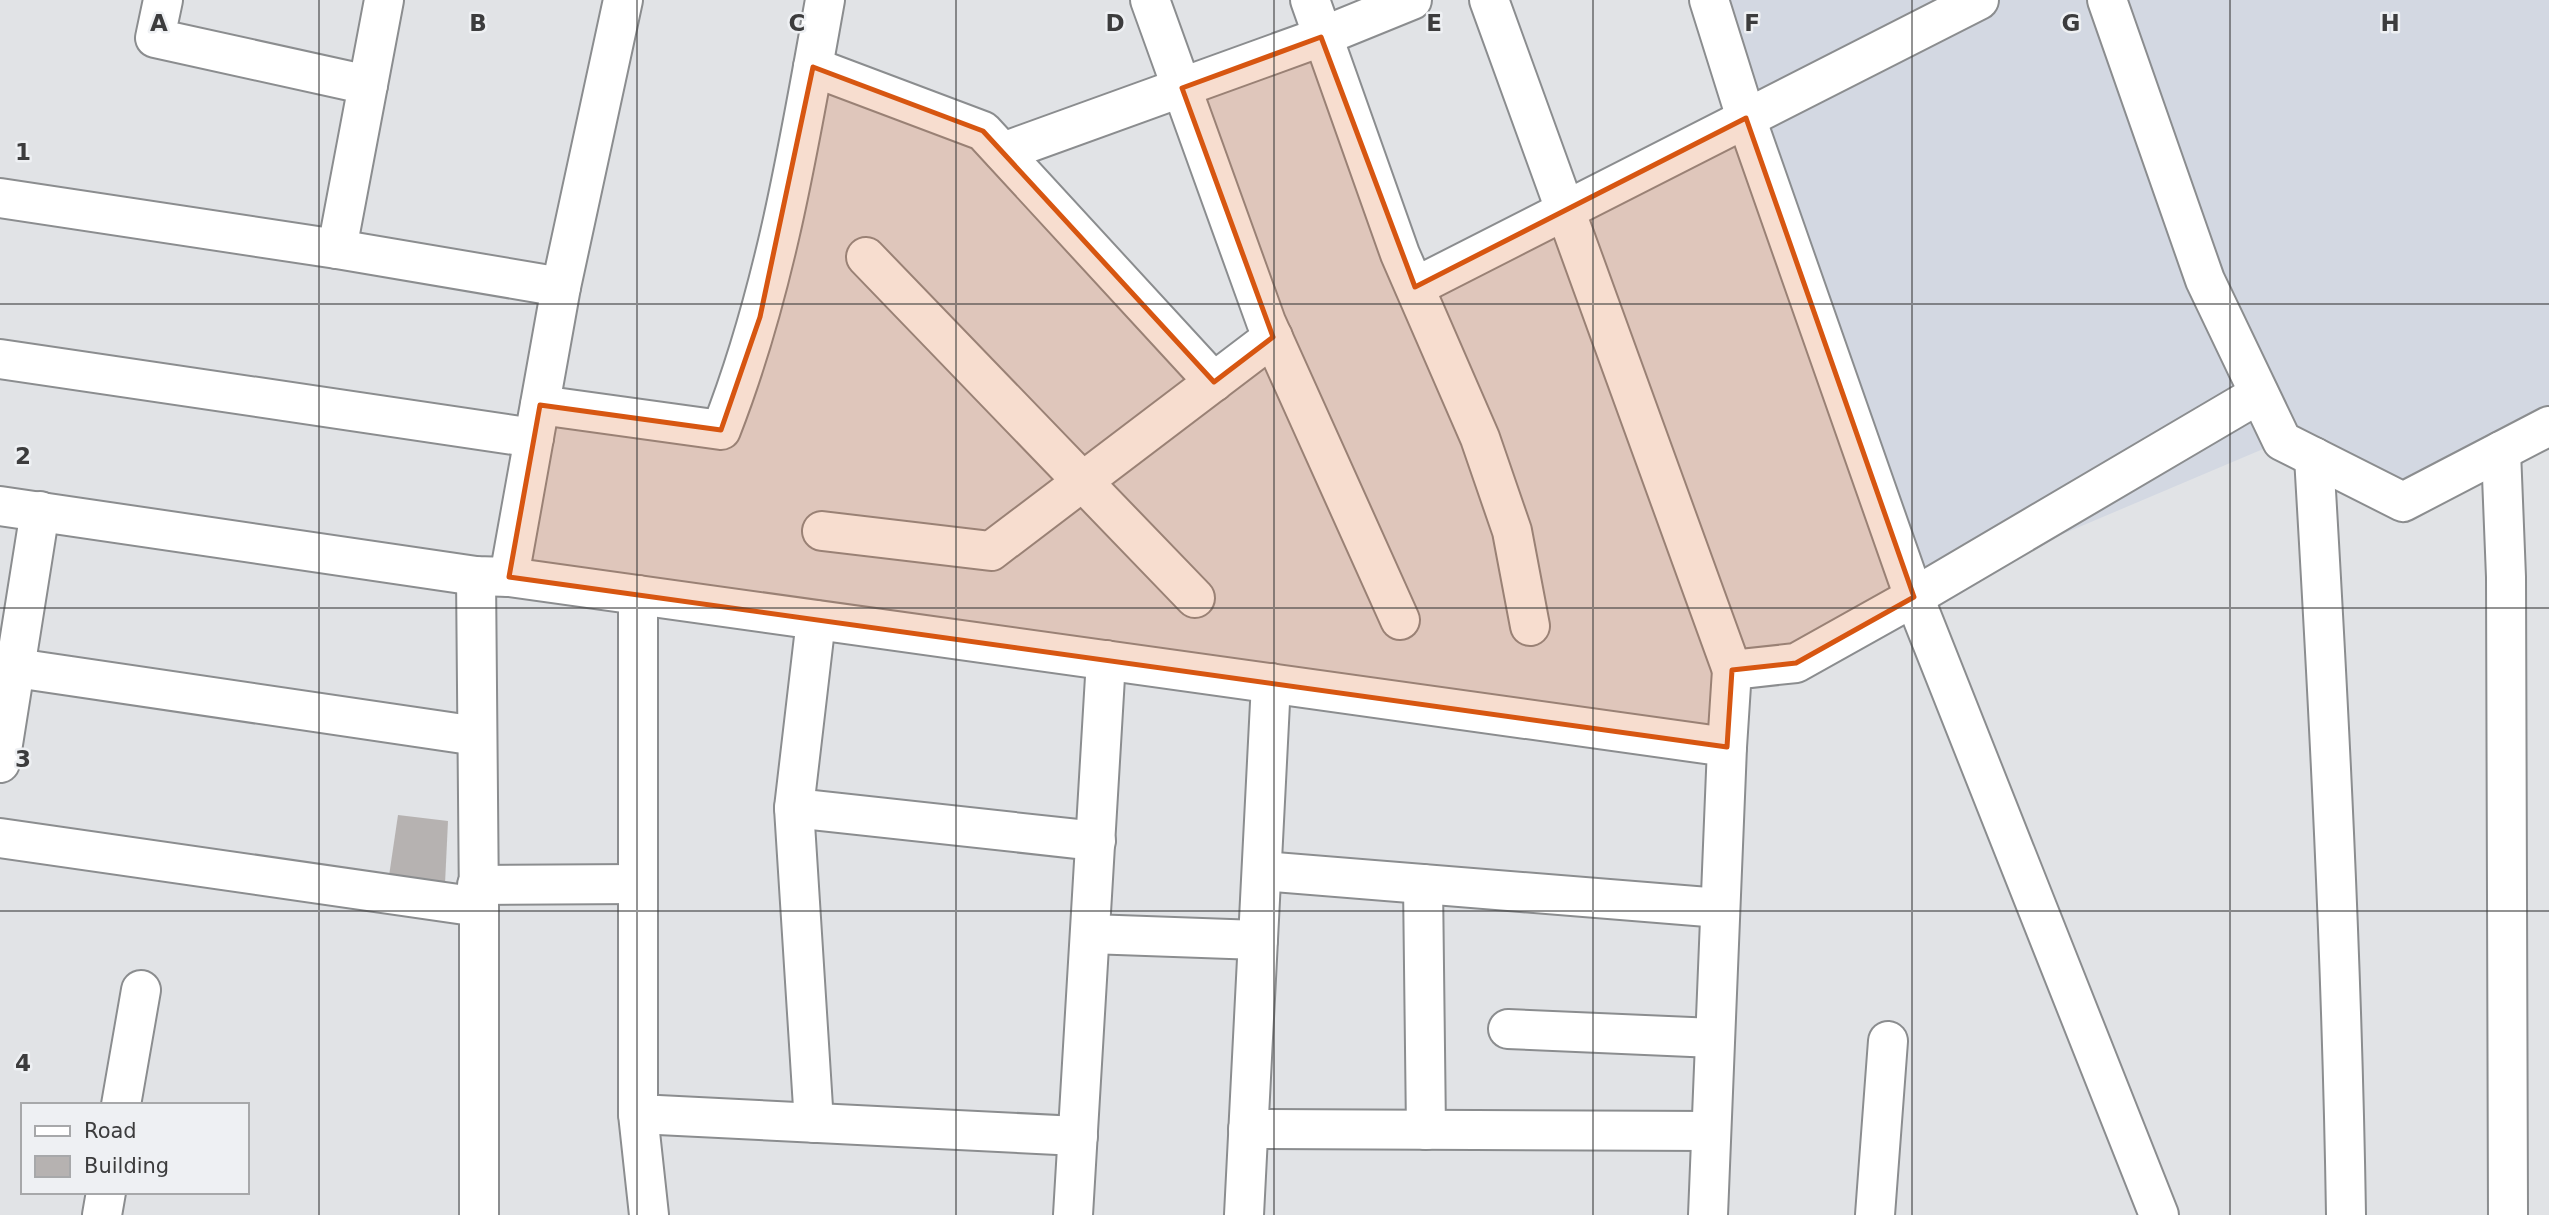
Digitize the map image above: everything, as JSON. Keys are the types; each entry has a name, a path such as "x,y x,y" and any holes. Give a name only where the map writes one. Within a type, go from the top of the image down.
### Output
{"street":[{"path":"163,0 155,38 368,85"},
{"path":"337,249 384,0"},
{"path":"479,1215 477,736 492,576 537,421 561,286 623,0"},
{"path":"0,359 537,421 722,430 760,317 791,184 825,0"},
{"path":"1150,0 1273,337 1399,620"},
{"path":"1310,0 1400,254 1480,438 1512,531 1530,626"},
{"path":"1003,152 1321,37 1412,0"},
{"path":"1489,0 1732,670 1707,1215"},
{"path":"1709,0 1746,118 1914,597 2159,1215"},
{"path":"1415,287 1979,0"},
{"path":"2107,0 2205,280 2282,441 2403,502 2549,426"},
{"path":"813,67 983,131 1214,382"},
{"path":"0,198 561,286"},
{"path":"866,257 1195,598"},
{"path":"822,531 991,551 1273,337"},
{"path":"1732,670 1797,663 2259,394"},
{"path":"2501,451 2507,591 2508,1215"},
{"path":"2314,457 2343,1016 2346,1215"},
{"path":"0,506 1727,747"},
{"path":"0,763 40,511"},
{"path":"638,595 638,1114 649,1215"},
{"path":"814,1123 794,808 816,620"},
{"path":"1073,1215 1106,660"},
{"path":"16,668 477,736"},
{"path":"1244,1215 1271,683"},
{"path":"794,808 1096,841"},
{"path":"0,838 478,896 638,884"},
{"path":"1262,871 1720,908"},
{"path":"1423,884 1426,1130"},
{"path":"1090,934 1258,940"},
{"path":"121,1103 141,990"},
{"path":"1508,1029 1714,1038"},
{"path":"1875,1215 1888,1041"},
{"path":"638,1114 1078,1136"},
{"path":"1248,1129 1711,1131"},
{"path":"102,1215 106,1194"}],"highlighted area":[{"path":"1321,37 1415,287 1746,118 1914,597 1796,663 1732,670 1727,747 509,577 540,405 721,430 760,317 813,67 983,131 1214,382 1273,337 1182,88"}],"shaded area":[{"path":"1714,0 2549,0 2549,427 2403,502 2282,441 1914,597"}],"building":[{"path":"398,815 448,821 445,884 389,876"}]}
